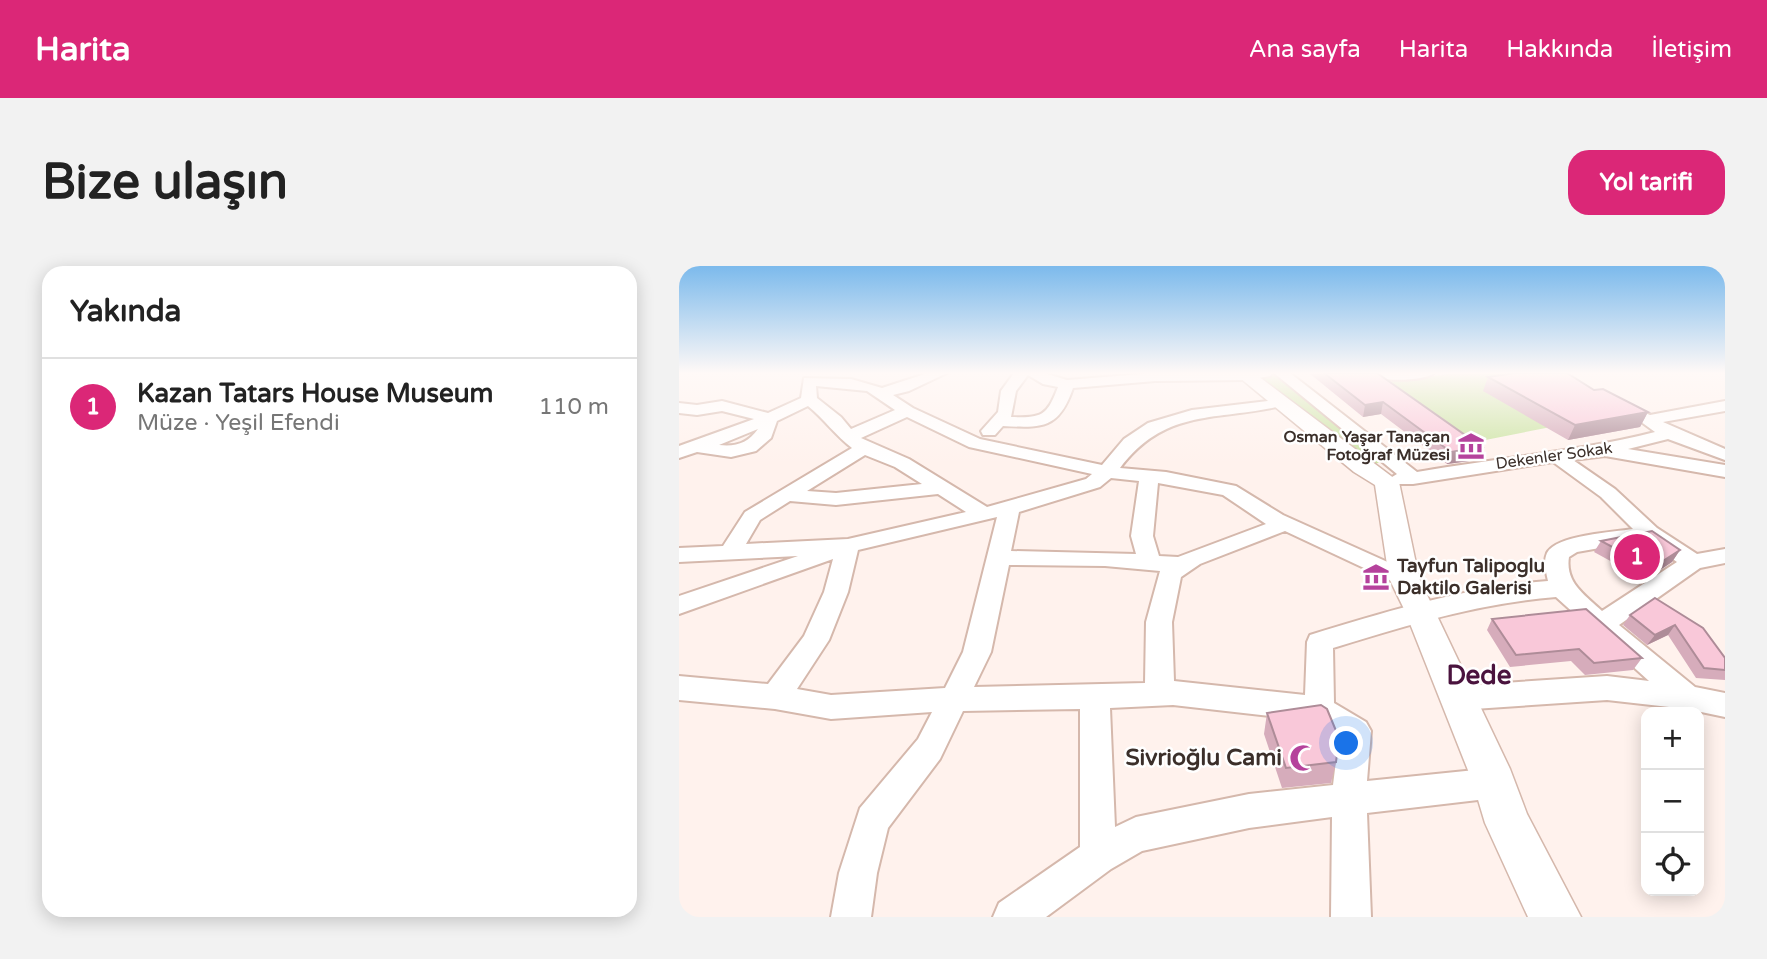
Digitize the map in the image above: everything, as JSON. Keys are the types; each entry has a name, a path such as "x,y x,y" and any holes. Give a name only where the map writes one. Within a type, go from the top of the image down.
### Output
{"street":[{"path":"687,450 770,418 786,403"},
{"path":"823,403 856,442 902,463 941,488 996,511"},
{"path":"896,403 975,443 1107,472 1149,476 1229,490 1413,595 1482,597 1562,588"},
{"path":"975,443 1006,413 1006,403"},
{"path":"999,421 1039,421 1050,418 1060,403"},
{"path":"679,605 848,546 996,511 1093,483 1107,472 1130,443 1154,427 1192,415 1271,403"},
{"path":"1282,403 1362,467 1400,480"},
{"path":"1315,403 1400,480 1413,595 1495,783 1508,823 1555,917"},
{"path":"679,408 697,410 722,406 770,418"},
{"path":"1648,420 1725,406"},
{"path":"1626,409 1669,433 1725,455"},
{"path":"732,553 738,536 752,516 787,495 856,442 907,411"},
{"name":"Dekenler Sokak","path":"1400,480 1603,451 1669,433"},
{"path":"1603,451 1725,471"},
{"path":"1556,457 1608,493 1649,533 1693,562"},
{"path":"1149,476 1142,536 1150,563"},
{"path":"787,495 836,499 941,488"},
{"path":"851,917 873,820 929,749 977,652 998,558 996,511"},
{"path":"1160,693 1159,622 1170,573 1192,559 1277,527 1276,519"},
{"path":"1649,533 1570,546 1558,554 1556,566 1562,588 1688,697"},
{"path":"679,555 848,546"},
{"path":"775,697 816,640 836,592 848,546"},
{"path":"1601,624 1693,562 1725,556"},
{"path":"998,558 1105,559 1182,565"},
{"path":"1318,709 1320,642 1413,595"},
{"path":"679,688 775,697 831,707 954,699 1095,697 1160,693 1318,709 1355,731 1349,799 1351,917"},
{"path":"1459,698 1607,688 1688,697 1725,705"},
{"path":"1095,697 1098,856"},
{"path":"1013,917 1098,856 1136,835 1249,811 1495,783"}],"green space":[{"path":"1285,403 1310,403 1384,461 1365,467"},
{"path":"1408,403 1583,403 1607,416 1465,444"}],"building":[{"path":"1385,403 1420,403 1482,447 1451,452"},
{"path":"1536,403 1631,403 1648,412 1575,425"},
{"path":"1652,531 1680,550 1652,568 1601,541"},
{"path":"1655,598 1703,628 1725,658 1725,670 1704,668 1675,625 1655,635 1630,615"},
{"path":"1586,609 1642,658 1594,663 1579,649 1516,655 1492,619"},
{"path":"1321,705 1327,709 1339,738 1336,762 1286,768 1267,713"}],"place":[{"name":"Osman Yaşar Tanaçan Fotoğraf Müzesi","path":"1471,446"},
{"name":"Kazan Tatars House Museum","path":"1637,557"},
{"name":"Tayfun Talipoglu Daktilo Galerisi","path":"1376,577"},
{"name":"Sivrioğlu Cami","path":"1303,758"}],"district":[{"name":"Dede","path":"1479,675"}]}
